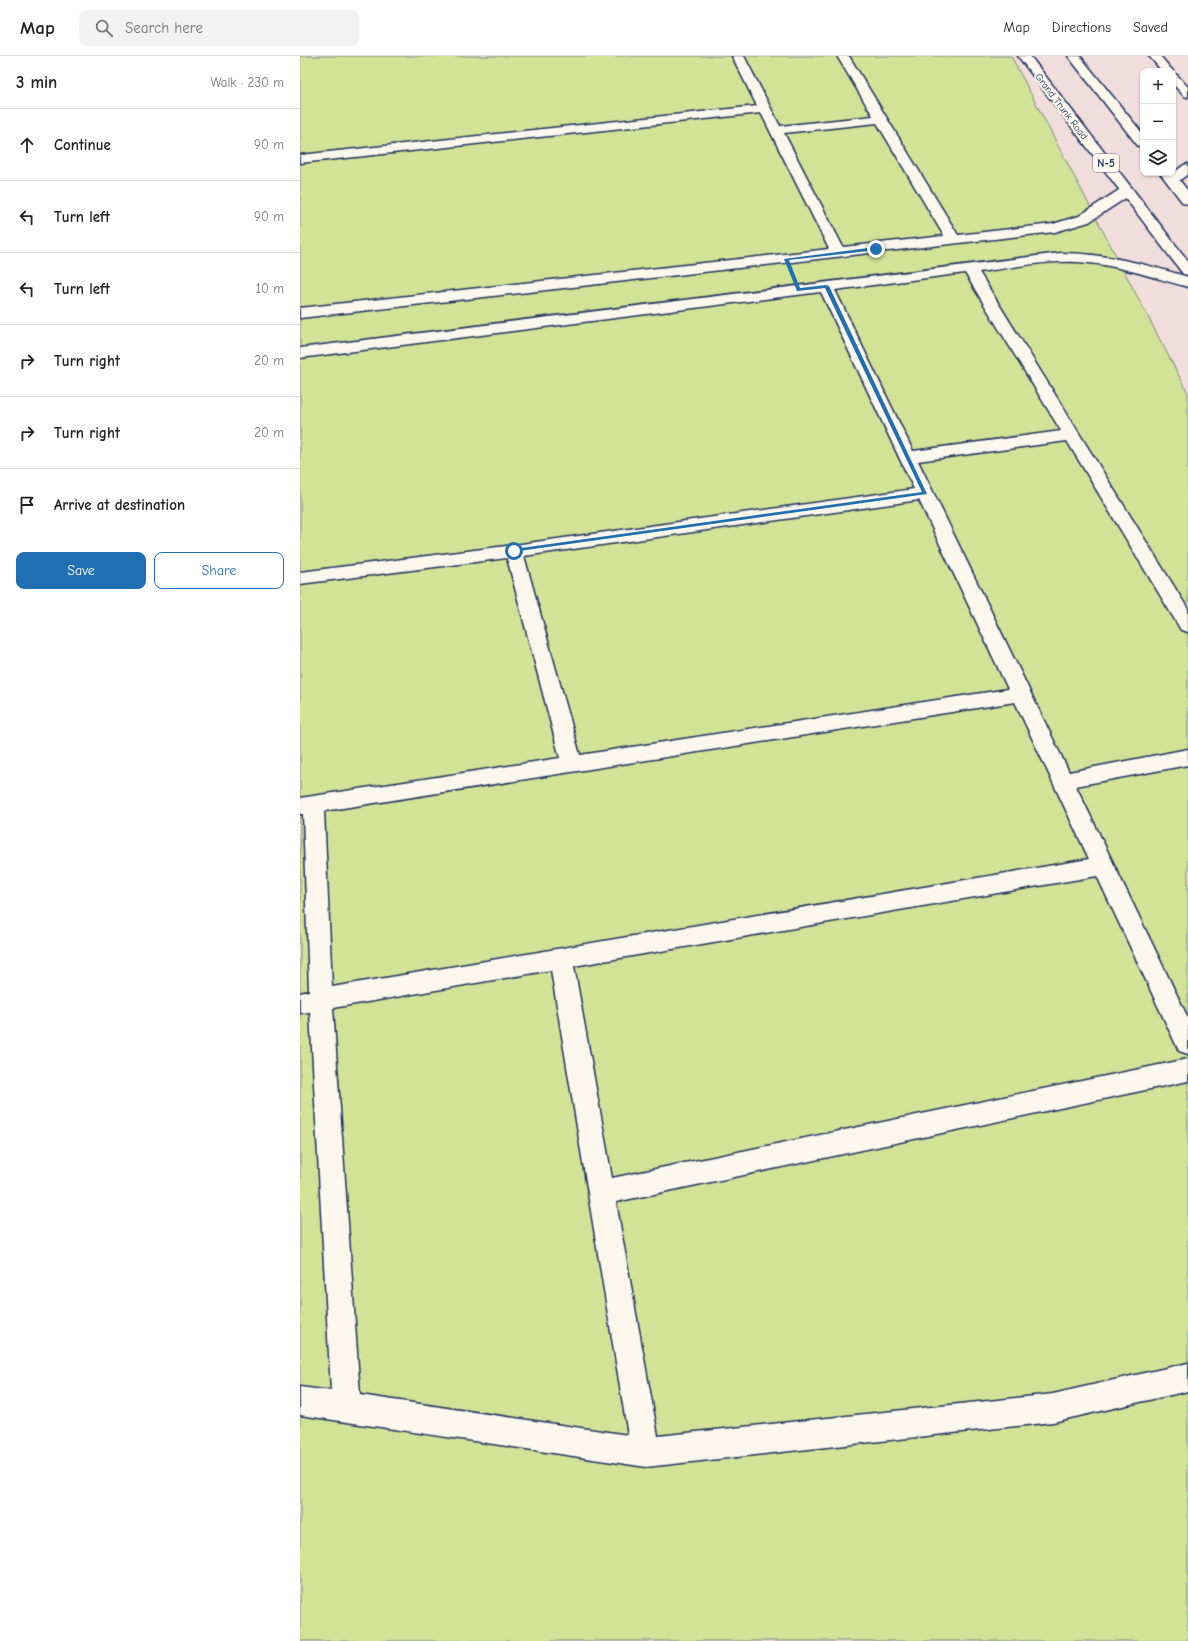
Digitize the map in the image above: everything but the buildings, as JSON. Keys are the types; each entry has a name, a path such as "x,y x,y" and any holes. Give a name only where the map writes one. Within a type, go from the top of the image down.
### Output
{"main road":[{"path":"738,56 838,253"},
{"path":"843,56 954,240"},
{"name":"Grand Trunk Road","path":"1024,56 1188,271"},
{"path":"1074,56 1141,140"},
{"path":"300,159 766,109"},
{"path":"776,130 882,119"},
{"path":"1169,176 1188,200"},
{"path":"300,313 792,274 826,286 970,269 988,251 1034,231 1069,225 1084,218 1127,191"},
{"path":"300,353 792,274 838,253 954,240 988,251 1060,257 1082,256 1128,264 1188,282"},
{"path":"970,269 1188,625"},
{"path":"826,286 1188,1043"},
{"path":"908,458 1072,435"},
{"path":"300,578 514,551 925,493"},
{"path":"514,551 572,764"},
{"path":"346,1407 310,1001 306,805 1021,694"},
{"path":"1062,781 1188,757"},
{"path":"310,1001 561,960 1103,866"},
{"path":"561,960 646,1452"},
{"path":"602,1192 1188,1070"},
{"path":"300,1401 646,1452 1053,1408 1188,1377"}],"lane":[{"path":"1154,56 1165,68"},
{"path":"1176,80 1188,94"},
{"path":"1176,173 1188,168"}],"green space":[{"path":"300,56 1011,56 1188,393 1188,1641 300,1641"}],"route":[{"path":"514,551 925,493 826,286 798,290 786,259 876,249"}]}
